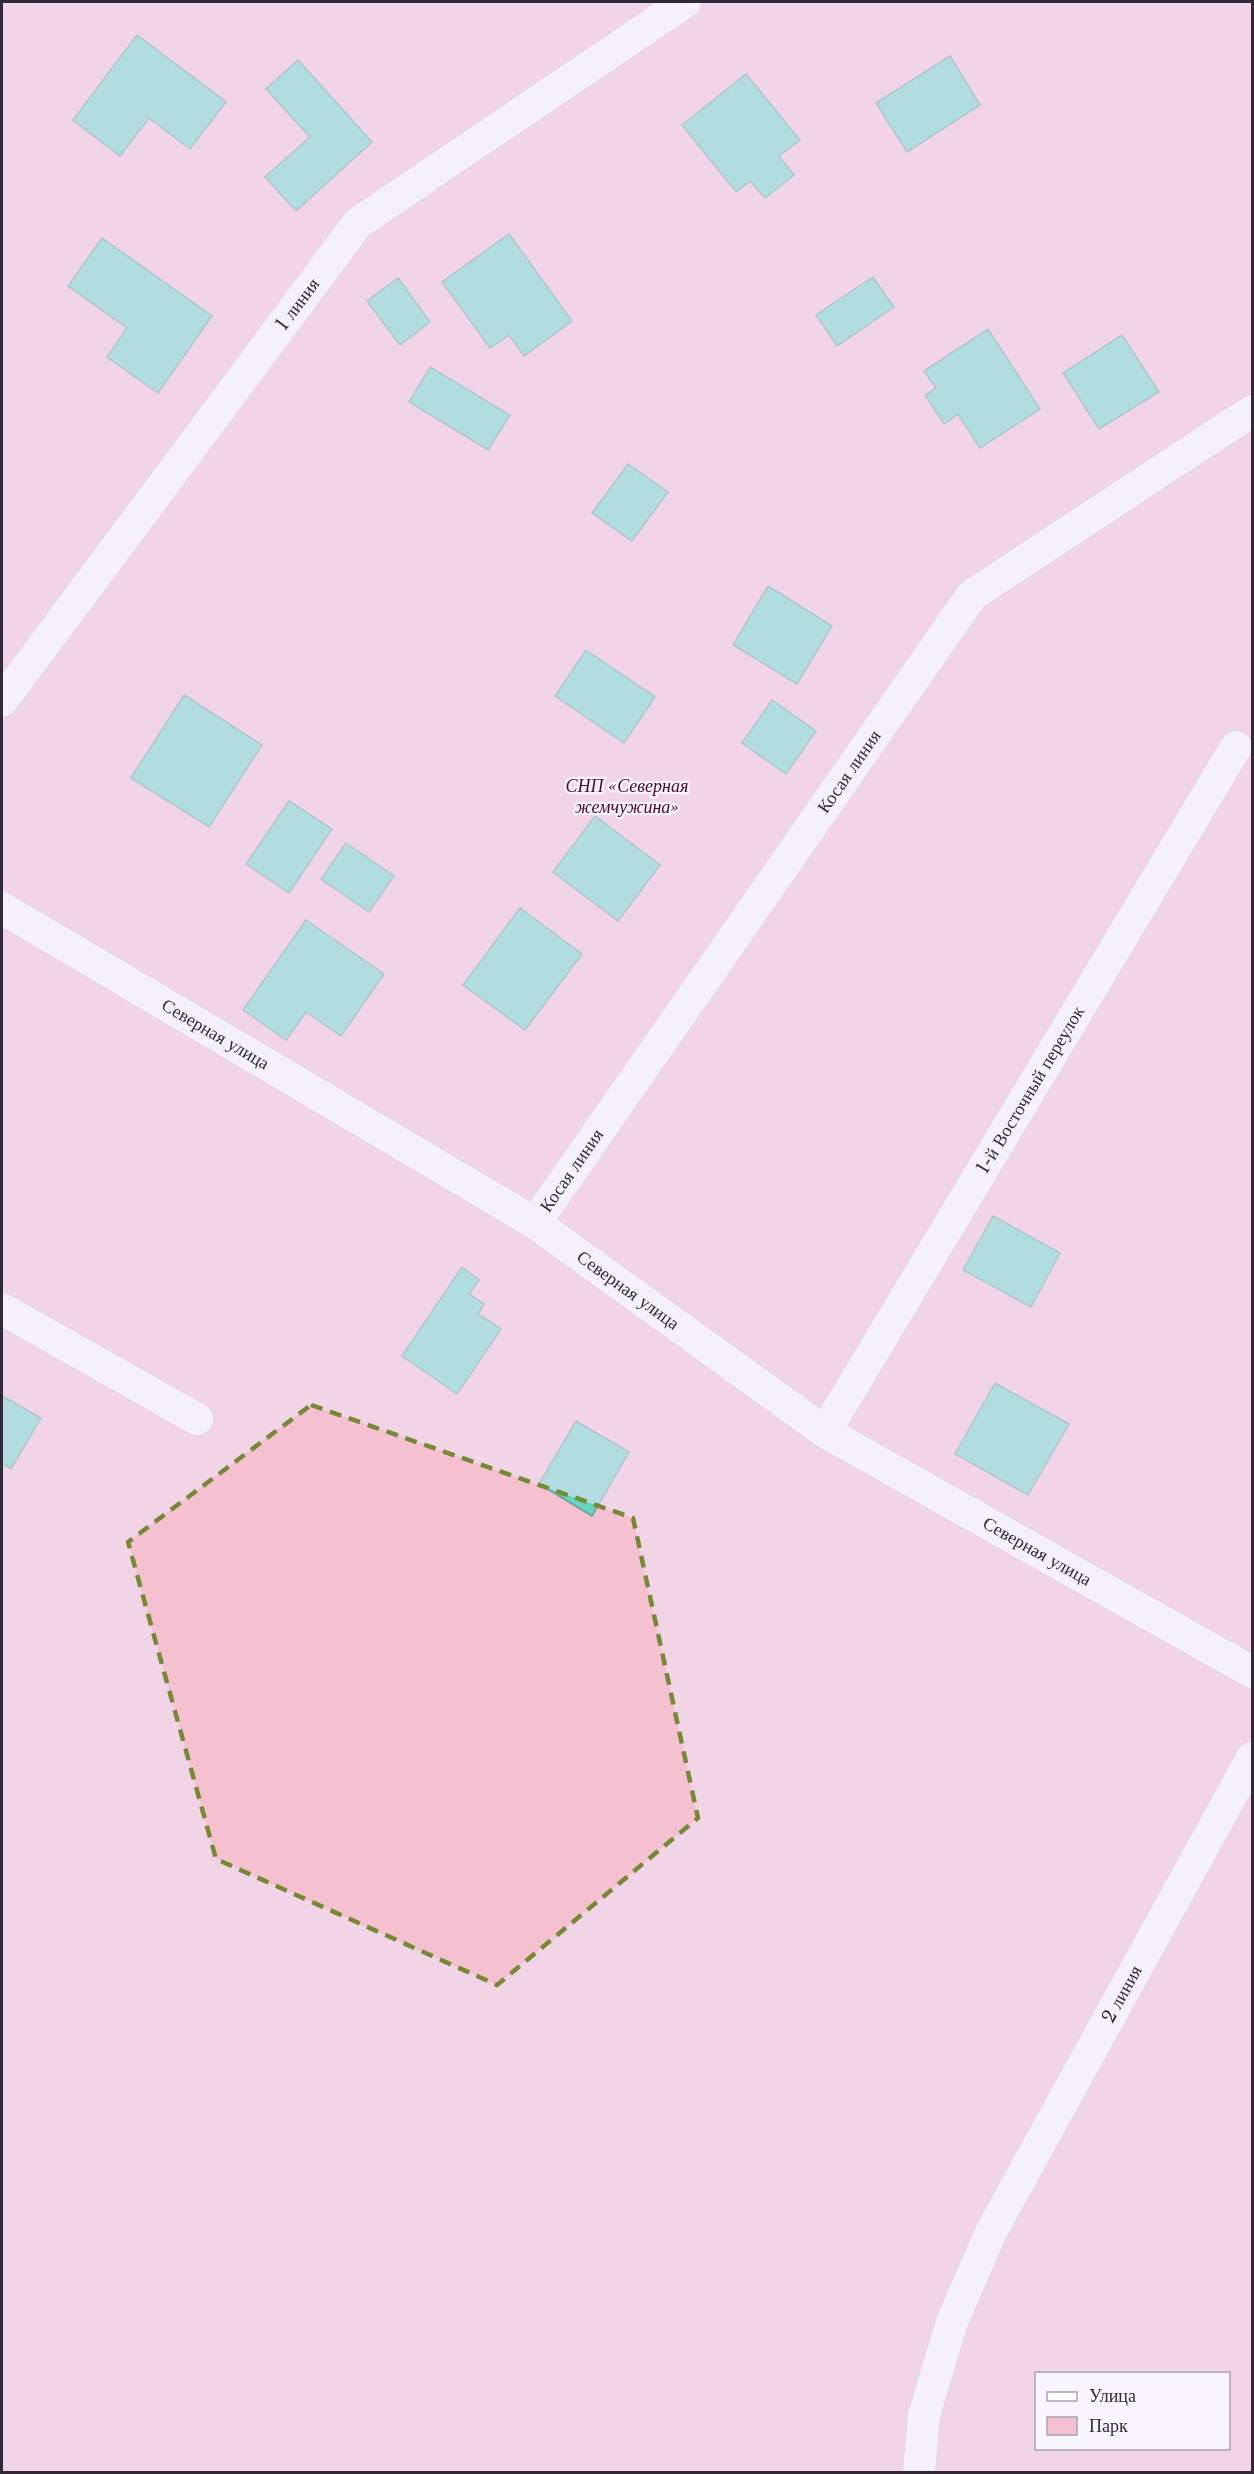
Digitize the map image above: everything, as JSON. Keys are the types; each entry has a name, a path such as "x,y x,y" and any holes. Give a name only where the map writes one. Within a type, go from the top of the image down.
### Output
{"street":[{"name":"1 линия","path":"2,701 358,222 685,2"},
{"name":"Косая линия","path":"534,1223 972,595 1252,411"},
{"name":"1-й Восточный переулок","path":"825,1432 1236,747"},
{"name":"Северная улица","path":"2,908 534,1223 825,1432 1252,1672"},
{"path":"2,1309 197,1419"},
{"name":"2 линия","path":"920,2472 924,2415 952,2322 991,2232 1252,1758"}],"highlighted area":[{"path":"311,1405 633,1518 698,1818 497,1985 216,1859 128,1542"}],"green space":[{"name":"СНП «Северная жемчужина»","path":"2,2 1252,2 1252,2472 2,2472"}],"building":[{"path":"137,35 226,102 190,149 149,118 120,156 73,120"},
{"path":"950,56 980,105 907,152 876,103"},
{"path":"298,60 372,142 296,211 265,177 310,137 266,89"},
{"path":"746,74 800,140 779,156 794,175 765,198 750,181 736,192 682,125"},
{"path":"509,234 572,321 524,356 509,335 490,348 442,282"},
{"path":"102,238 212,316 158,393 107,357 127,328 68,286"},
{"path":"873,277 894,307 837,346 816,315"},
{"path":"398,278 430,322 400,345 367,301"},
{"path":"988,329 1040,409 980,448 958,414 944,424 925,395 936,388 924,371"},
{"path":"1122,335 1159,392 1099,429 1063,373"},
{"path":"430,367 510,415 488,450 409,402"},
{"path":"628,464 668,492 632,541 592,513"},
{"path":"768,586 832,626 797,684 733,645"},
{"path":"586,650 655,697 624,743 555,696"},
{"path":"184,695 262,745 209,827 131,778"},
{"path":"772,700 816,731 786,774 742,743"},
{"path":"289,801 332,829 289,893 246,864"},
{"path":"595,816 660,865 618,921 553,872"},
{"path":"346,843 394,876 369,912 321,879"},
{"path":"520,908 582,954 525,1030 463,985"},
{"path":"306,920 384,974 341,1036 306,1012 286,1040 243,1010"},
{"path":"993,1216 1060,1253 1031,1307 963,1270"},
{"path":"462,1267 479,1280 469,1294 484,1304 478,1314 501,1329 457,1394 402,1356"},
{"path":"995,1383 1069,1424 1028,1495 955,1454"},
{"path":"2,1396 41,1418 11,1469 2,1463"},
{"path":"576,1421 629,1452 592,1516 539,1484"}]}
